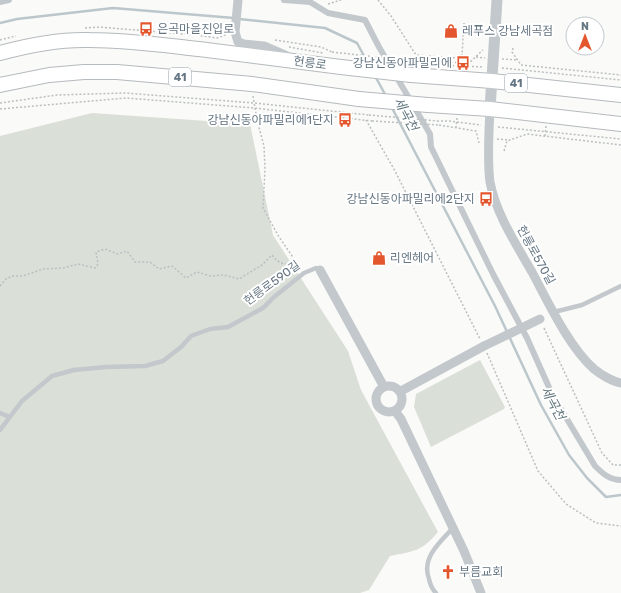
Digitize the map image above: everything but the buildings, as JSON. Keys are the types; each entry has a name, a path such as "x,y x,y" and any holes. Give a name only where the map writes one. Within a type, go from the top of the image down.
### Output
{"main road":[{"name":"헌릉로","path":"0,53 55,42 89,40 123,41 411,75 492,74 621,95"},
{"name":"41","path":"0,85 49,76 84,72 117,72 252,84 359,99 490,109 621,124"}],"street":[{"path":"0,2 9,0"},
{"path":"238,0 235,32 238,42 264,46 298,61"},
{"path":"284,0 310,2 328,13 365,20 379,47 430,134 431,147 493,274 527,338 552,394 595,466 602,473 613,480 621,480"},
{"path":"490,109 497,0"},
{"name":"헌릉로570길","path":"490,109 490,182 500,215 554,312 577,349 595,370 616,382 621,383"},
{"name":"헌릉로590길","path":"320,270 384,387"},
{"path":"400,391 484,346 554,312"},
{"path":"392,386 400,391 403,401 399,409 391,412 383,411 377,404 377,393 384,387 392,386"},
{"path":"395,411 401,419 464,551 480,593"}],"lane":[{"name":"헌릉로590길","path":"0,430 22,401 52,376 74,370 123,366 145,366 163,361 181,347 191,336 210,329 228,328 263,308 274,297 304,273 316,268 320,270"},
{"path":"554,312 582,305 621,286"},
{"path":"0,413 10,417"},
{"path":"436,593 432,590 426,573 429,556 453,528"}],"path":[{"path":"378,0 391,16 416,55 454,58 462,55 464,22"},
{"path":"269,39 321,47 332,52 413,61 469,63 483,50 484,45"},
{"path":"513,48 512,52 521,65 621,75"},
{"path":"404,62 492,74 621,80"},
{"path":"252,84 254,108 264,146 265,169 263,208 279,237 304,273"},
{"path":"0,103 57,95 125,93 254,103 621,139"},
{"path":"0,109 126,98 254,108 372,121 439,125 476,131 480,144"},
{"path":"366,120 395,171 484,346 538,471 566,504 596,523 621,526"},
{"path":"504,151 507,142 528,134 621,145"},
{"path":"0,286 6,279 12,276 23,276 43,269 63,268 78,264 95,268 98,264 96,252 105,249 118,254 127,251 135,262 150,262 159,269 172,266 186,278 197,272 210,276 224,274 239,279 262,265 272,255 278,262 283,264 297,263"},
{"path":"540,319 602,453 613,465 621,465"}],"shaded area":[{"path":"92,113 250,124 273,235 348,351 361,390 438,532 432,539 417,550 390,556 369,590 360,593 0,593 0,136"},
{"path":"480,360 505,407 504,409 431,447 414,407 416,394"}],"waterway":[{"name":"세곡천","path":"0,23 17,19 113,8 234,18"},
{"name":"세곡천","path":"239,19 325,28 357,43 369,65"},
{"name":"세곡천","path":"375,76 386,96"},
{"name":"세곡천","path":"391,106 495,306 541,405 569,455 587,478 606,497 621,495"}],"place":[{"name":"은곡마을진입로","path":"146,29"},
{"name":"레푸스 강남세곡점","path":"451,31"},
{"name":"강남신동아파밀리에","path":"463,63"},
{"name":"강남신동아파밀리에1단지","path":"345,120"},
{"name":"강남신동아파밀리에2단지","path":"486,199"},
{"name":"리엔헤어","path":"379,258"},
{"name":"부름교회","path":"448,572"}]}
